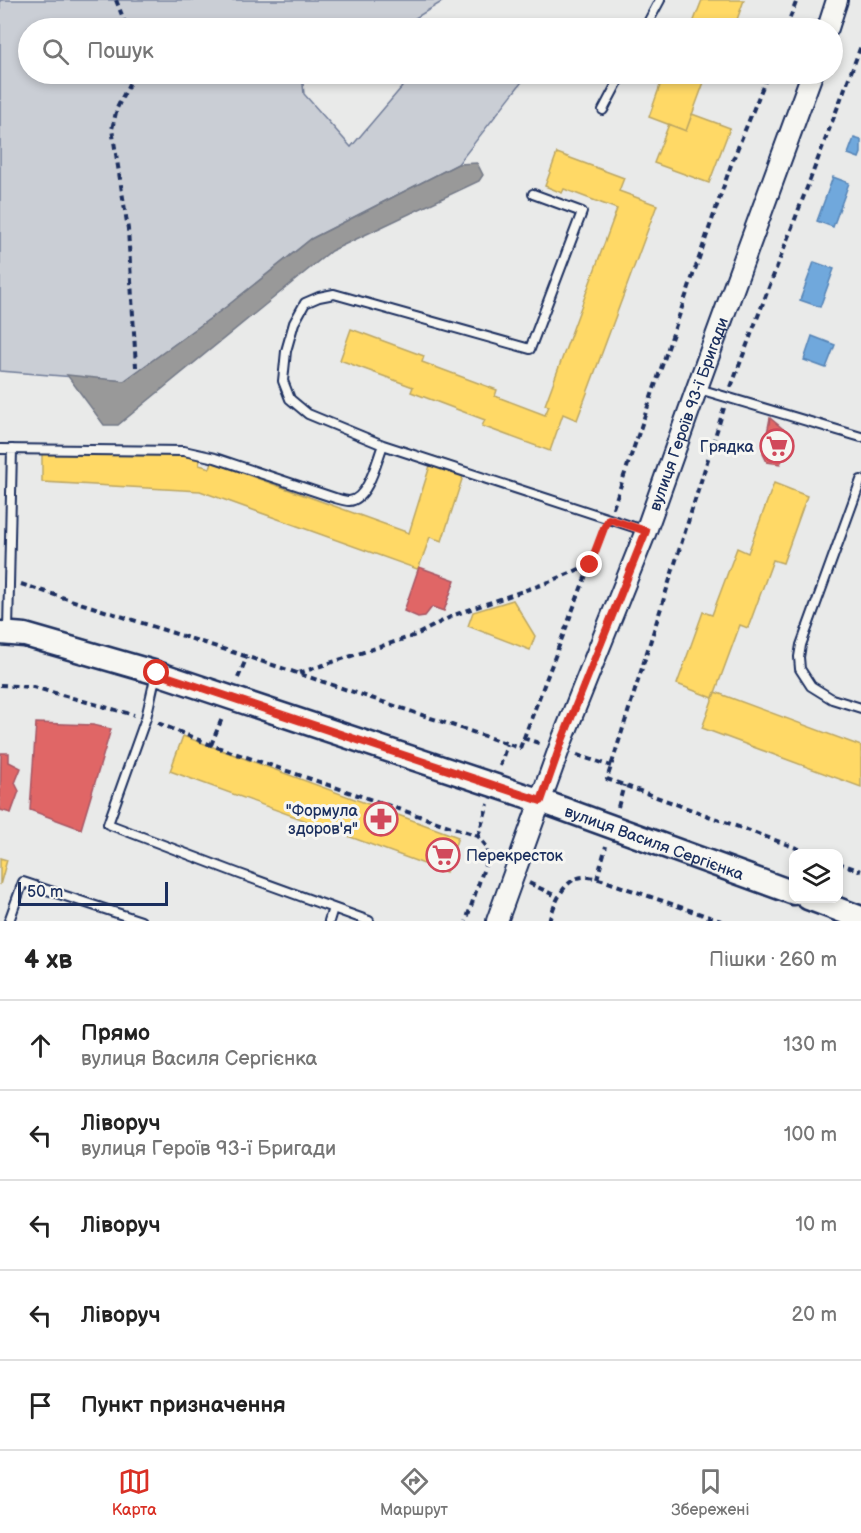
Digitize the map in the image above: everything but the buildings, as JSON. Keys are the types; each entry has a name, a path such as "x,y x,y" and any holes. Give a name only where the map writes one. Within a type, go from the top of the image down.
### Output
{"main road":[{"name":"вулиця Василя Сергієнка","path":"4,633 25,635 157,673 541,801 789,891"},
{"path":"821,903 861,918"}],"street":[{"path":"831,18 837,0"},
{"name":"вулиця Героїв 93-ї Бригади","path":"497,921 563,738 646,531 808,84"}],"lane":[{"path":"650,18 660,0"},
{"path":"603,110 617,84"},
{"path":"533,194 582,212 530,349 334,294 305,303 294,323 286,351 283,381 290,399 308,414 383,445 646,531"},
{"path":"697,388 861,437"},
{"path":"0,449 184,451 215,458 335,498 351,501 361,496 367,487 383,445"},
{"path":"4,633 12,449"},
{"path":"861,480 801,645 799,657 800,669 811,686 832,699 861,708"},
{"path":"157,673 146,718 108,824 369,921"},
{"path":"9,921 24,882 141,921"},
{"path":"329,921 333,908"}],"path":[{"path":"116,0 123,18"},
{"path":"790,18 797,0"},
{"path":"129,84 117,108 112,129 128,229 136,367"},
{"path":"8,580 520,748 609,519 732,162 764,84"},
{"path":"297,673 416,635 454,615 549,582 590,565"},
{"path":"0,686 33,687 146,718 211,745 478,836 487,847 486,862 466,921"},
{"path":"607,779 799,849"},
{"path":"843,865 861,871"},
{"path":"549,921 563,889 579,878 588,877 721,921"}],"shaded area":[{"path":"0,0 445,0 415,18 18,18 18,84 303,84 304,94 351,147 405,84 520,84 458,164 311,239 226,307 124,381 0,371"}],"place":[{"name":"Грядка","path":"777,446"},
{"name":"\"Формула здоров'я\"","path":"381,819"},
{"name":"Перекресток","path":"443,855"}],"route":[{"path":"157,673 541,801 563,738 646,531 609,519 590,565"}]}
